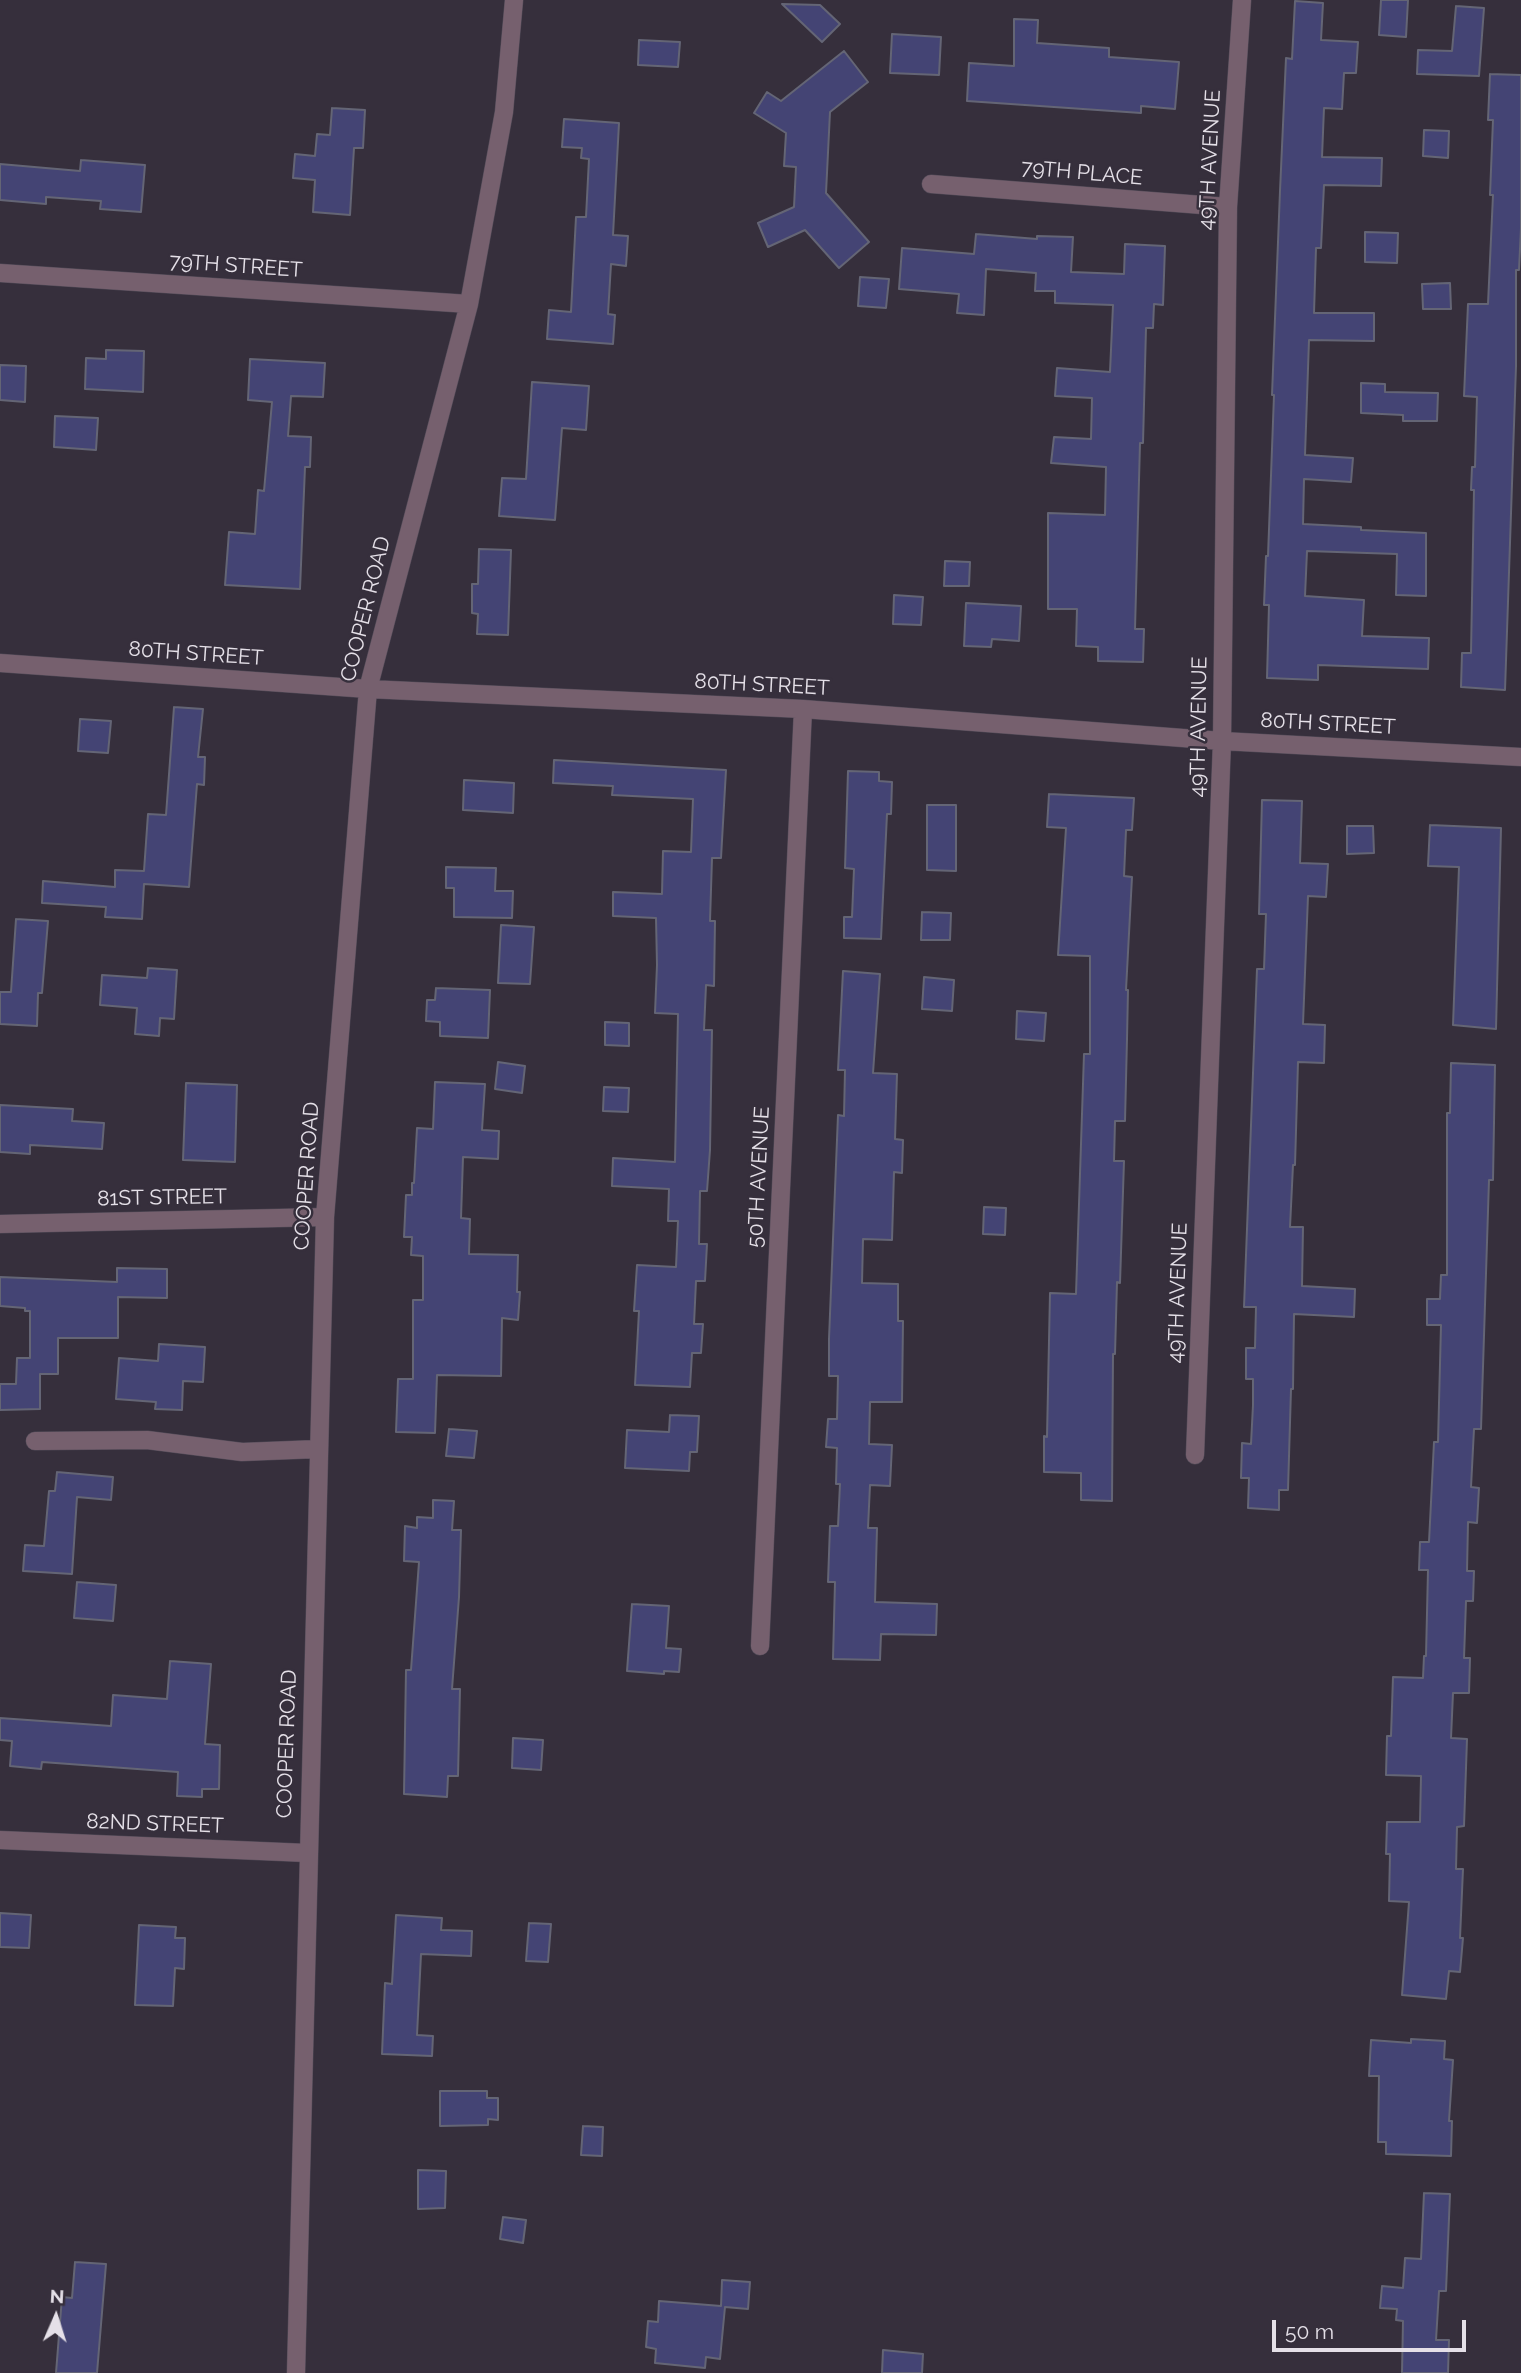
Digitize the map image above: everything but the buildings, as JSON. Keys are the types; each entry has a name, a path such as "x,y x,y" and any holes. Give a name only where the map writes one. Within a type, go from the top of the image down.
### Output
{"street":[{"name":"COOPER ROAD","path":"296,2373 325,1217 368,688 469,304 504,112 514,0"},
{"name":"49TH AVENUE","path":"1195,1455 1222,741 1228,207 1242,0"},
{"name":"79TH PLACE","path":"931,184 1228,207"},
{"name":"79TH STREET","path":"0,273 469,304"},
{"name":"80TH STREET","path":"0,663 368,688 803,709 1222,741 1521,757"},
{"name":"50TH AVENUE","path":"760,1646 803,709"},
{"name":"81ST STREET","path":"0,1224 325,1217"},
{"path":"35,1441 147,1440 242,1452 318,1449"},
{"name":"82ND STREET","path":"0,1840 307,1853"}]}
